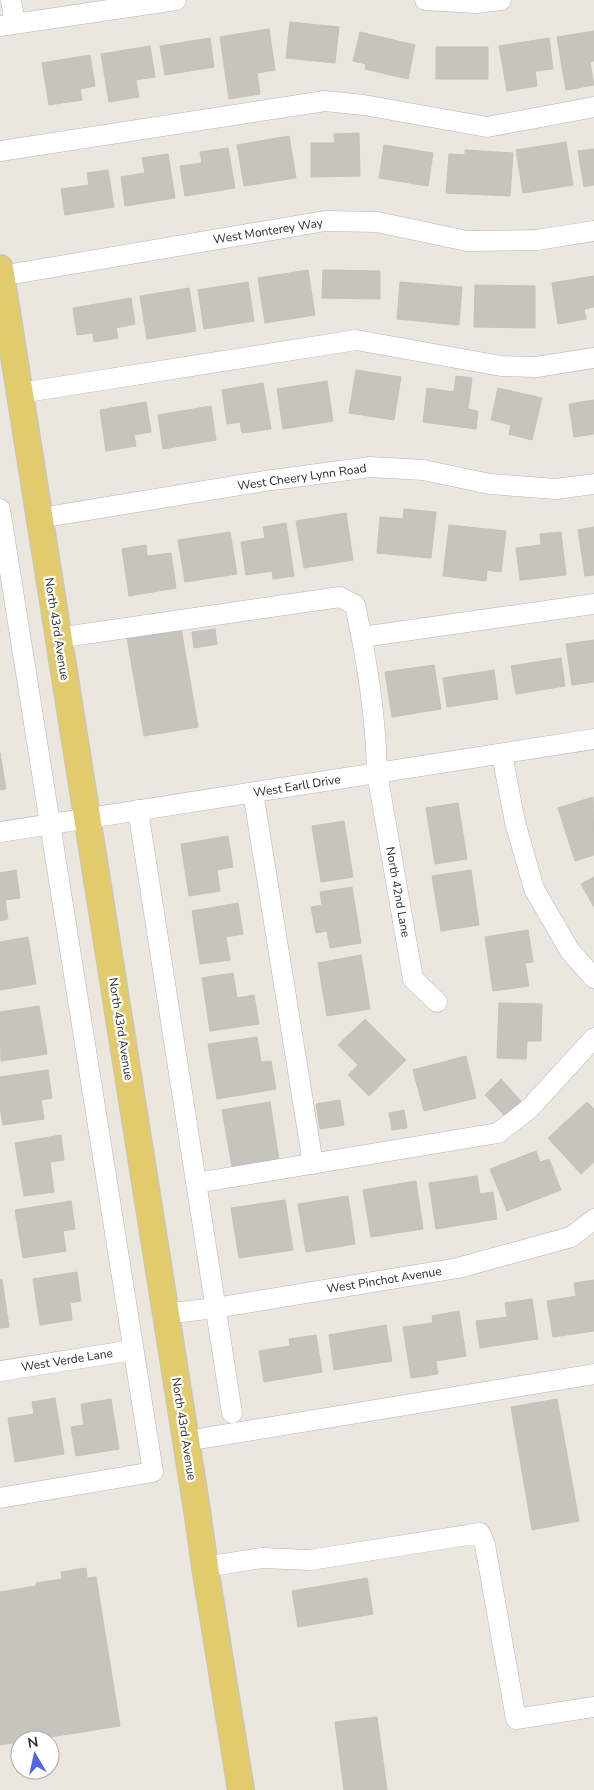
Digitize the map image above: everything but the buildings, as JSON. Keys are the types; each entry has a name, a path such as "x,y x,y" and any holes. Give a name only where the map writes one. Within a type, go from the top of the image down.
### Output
{"main road":[{"name":"North 43rd Avenue","path":"1,272 205,1567 242,1790"}],"street":[{"path":"11,0 8,25 126,4 176,0"},
{"path":"425,0 476,3 501,0"},
{"path":"0,150 325,101 364,105 487,127 594,107"},
{"name":"West Monterey Way","path":"1,272 325,221 377,222 468,240 537,240 594,231"},
{"path":"20,393 356,340 501,366 536,367 594,358"},
{"name":"West Cheery Lynn Road","path":"40,518 265,481 370,467 423,470 490,484 556,489 594,484"},
{"path":"0,509 153,1472 0,1498"},
{"name":"North 42nd Lane","path":"58,638 340,597 355,605 362,637 377,748 377,773 413,979 437,1002"},
{"path":"362,637 594,604"},
{"name":"West Earll Drive","path":"0,832 502,755 594,739"},
{"path":"502,755 515,822 534,889 570,950 594,978"},
{"path":"253,792 313,1164"},
{"path":"138,810 232,1413"},
{"path":"196,1182 498,1132 530,1108 594,1038"},
{"name":"West Pinchot Avenue","path":"165,1314 216,1308 458,1268 571,1238 594,1219"},
{"name":"West Verde Lane","path":"0,1371 133,1350"},
{"path":"186,1441 594,1374"},
{"path":"205,1567 262,1558 310,1560 480,1533 485,1545 516,1719 594,1707"}]}
